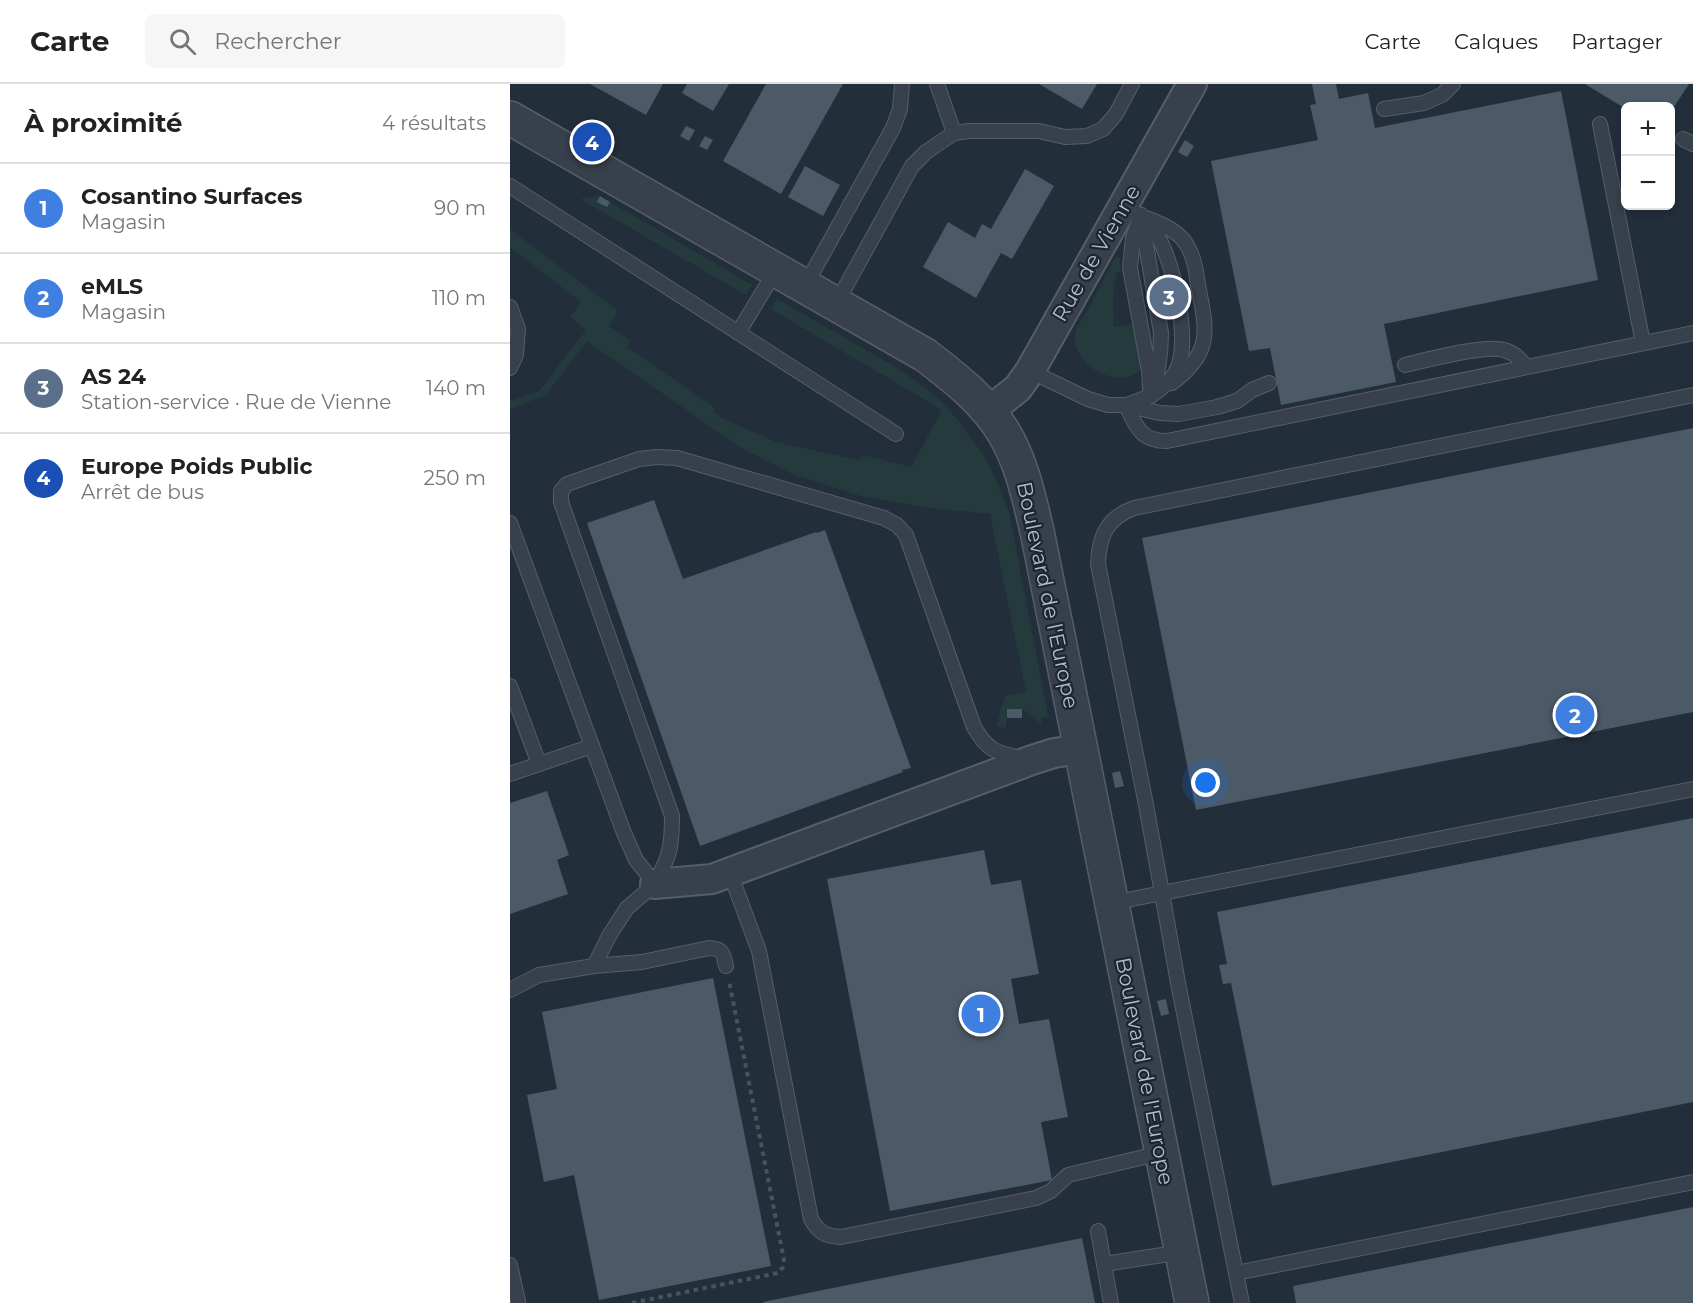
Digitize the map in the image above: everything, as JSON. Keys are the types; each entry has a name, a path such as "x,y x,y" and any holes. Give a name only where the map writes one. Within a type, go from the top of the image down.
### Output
{"street":[{"name":"Rue de Vienne","path":"988,412 1018,388 1132,210 1192,84"},
{"name":"Boulevard de l'Europe","path":"510,118 925,355 968,390 1004,433 1028,494 1037,531 1192,1303"},
{"path":"655,884 712,879 1032,760 1054,753 1081,749"}],"lane":[{"path":"805,286 893,128 900,109 902,84"},
{"path":"937,84 954,133"},
{"path":"836,304 912,166 926,152 954,133 969,131 1039,131 1065,136 1087,136 1103,129 1116,114 1132,84"},
{"path":"1384,109 1424,103 1442,95 1453,84"},
{"path":"1600,124 1643,343"},
{"path":"510,186 896,434"},
{"path":"1132,210 1154,230 1163,245 1170,262 1182,329 1182,352 1176,372 1151,398"},
{"path":"1132,210 1133,238 1130,268 1149,371 1151,398"},
{"path":"1126,405 1151,398 1186,372 1198,357 1204,341 1206,324 1193,257 1184,241 1173,230 1132,210"},
{"path":"738,333 776,270"},
{"path":"510,307 518,329 516,355 510,368"},
{"path":"1126,405 1138,431 1157,441 1167,441 1693,333"},
{"path":"1405,365 1483,349 1502,349 1517,355 1526,367"},
{"path":"1030,371 1088,399 1108,405 1126,405 1160,413 1179,414 1237,401 1252,390 1269,383"},
{"path":"1242,1303 1098,564 1104,532 1122,512 1134,508 1693,395"},
{"path":"594,966 627,908 655,884 667,862 672,839 672,816 561,502 561,491 567,484 639,459 677,458 884,518 897,525 906,535 974,727 983,743 1004,754 1032,760"},
{"path":"510,523 624,833 636,860 655,884"},
{"path":"510,686 539,764"},
{"path":"510,774 592,746"},
{"path":"1112,903 1693,789"},
{"path":"730,873 759,951 811,1219 817,1230 829,1236 841,1237 1036,1198 1051,1191 1068,1174 1161,1153"},
{"path":"510,990 539,975 594,966 642,962 709,948 723,952 726,966"},
{"path":"1236,1272 1693,1182"},
{"path":"1098,1231 1111,1303"},
{"path":"1104,1264 1182,1252"},
{"path":"510,1265 518,1301"}],"path":[{"path":"632,1303 778,1273 783,1267 784,1260 726,966"}],"green space":[{"path":"600,196 598,202 607,207 610,202 752,285 746,295 580,199"},
{"path":"510,229 618,311 609,326 631,341 627,347 714,407 713,411 722,418 776,442 859,460 862,455 911,467 942,410 771,309 777,299 892,365 940,400 985,457 1009,512 1048,716 1041,718 1042,725 1022,709 1007,709 1006,728 996,726 1005,696 1026,692 990,514 929,508 861,496 794,475 741,448 587,341 546,395 510,409 510,401 539,391 586,330 570,317 581,302 510,247"},
{"path":"1116,256 1120,259 1121,272 1116,273 1113,299 1114,327 1132,324 1141,366 1140,370 1133,375 1120,378 1100,373 1088,365 1079,353 1075,340 1078,326"}],"building":[{"path":"590,84 663,84 646,115"},
{"path":"687,84 729,84 713,111 682,93"},
{"path":"766,84 843,84 781,194 723,161"},
{"path":"1039,84 1097,84 1082,109"},
{"path":"1312,84 1336,84 1339,99 1368,93 1375,128 1561,91 1598,280 1384,324 1396,382 1281,405 1270,348 1249,351 1211,161 1318,140 1310,105 1316,104"},
{"path":"1585,84 1689,84 1675,105 1675,102 1621,102 1621,106"},
{"path":"686,126 695,130 689,141 680,136"},
{"path":"705,136 713,140 707,150 699,146"},
{"path":"1185,140 1194,146 1187,157 1178,152"},
{"path":"805,166 840,185 823,216 788,197"},
{"path":"1025,169 1054,186 1012,259 1001,253 976,298 923,267 948,222 975,238 982,224 991,229"},
{"path":"600,196 610,202 607,207 597,202"},
{"path":"1693,428 1693,712 1196,810 1142,538"},
{"path":"654,500 683,579 825,530 911,768 700,846 587,523"},
{"path":"1007,709 1022,709 1022,718 1007,718"},
{"path":"1120,771 1124,786 1115,788 1112,773"},
{"path":"547,791 569,855 557,860 568,894 510,914 510,803"},
{"path":"1693,818 1693,1102 1272,1186 1231,983 1223,984 1219,965 1227,964 1217,912"},
{"path":"984,850 991,885 1021,880 1039,974 1011,979 1019,1024 1049,1019 1068,1117 1041,1122 1052,1180 890,1211 827,879"},
{"path":"713,978 771,1266 599,1300 574,1175 544,1182 527,1095 557,1089 542,1012"},
{"path":"1166,999 1169,1014 1161,1016 1157,1001"},
{"path":"1693,1207 1693,1303 1296,1303 1293,1286"},
{"path":"1082,1238 1095,1303 763,1303 763,1302"}],"place":[{"name":"Europe Poids Public","path":"592,142"},
{"name":"AS 24","path":"1169,297"},
{"name":"eMLS","path":"1575,715"},
{"name":"Cosantino Surfaces","path":"981,1014"}]}
